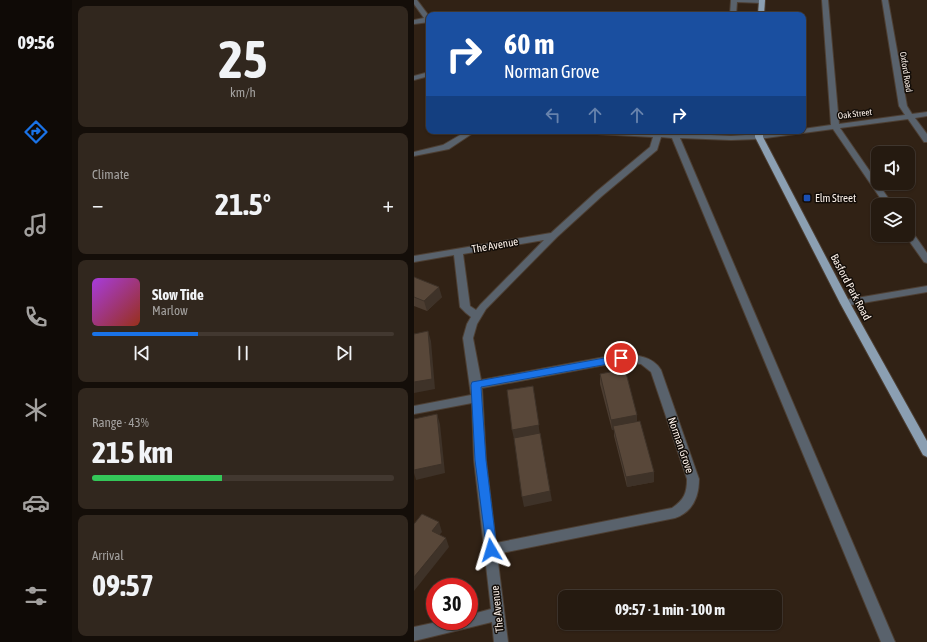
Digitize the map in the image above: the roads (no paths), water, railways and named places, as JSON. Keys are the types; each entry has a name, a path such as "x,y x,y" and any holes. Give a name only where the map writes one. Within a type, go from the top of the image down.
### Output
{"main road":[{"path":"762,1 762,12"},
{"name":"Basford Park Road","path":"759,134 845,303 927,452"}],"street":[{"path":"414,0 426,17"},
{"path":"734,12 735,0 762,1"},
{"path":"825,0 835,126 884,198"},
{"name":"Oxford Road","path":"885,0 902,106 927,140"},
{"path":"414,22 426,20"},
{"path":"414,78 426,75"},
{"name":"Oak Street","path":"806,130 927,114"},
{"path":"414,154 446,146 467,134"},
{"name":"Oak Street","path":"625,134 676,137 759,134"},
{"name":"The Avenue","path":"501,642 480,460 476,385 468,338 472,324 476,316 554,235 598,194 654,148 657,136"},
{"path":"676,137 888,642"},
{"name":"The Avenue","path":"476,316 469,312 465,307 458,252 554,235"},
{"path":"915,242 927,260"},
{"path":"414,259 458,252"},
{"path":"845,303 927,289"},
{"name":"Norman Grove","path":"476,385 621,358 643,360 652,364 656,370 693,479 693,496 686,506 675,513 491,550"},
{"path":"414,410 477,398"},
{"path":"414,634 498,614"}],"place":[{"name":"Elm Street","path":"807,198"}]}
